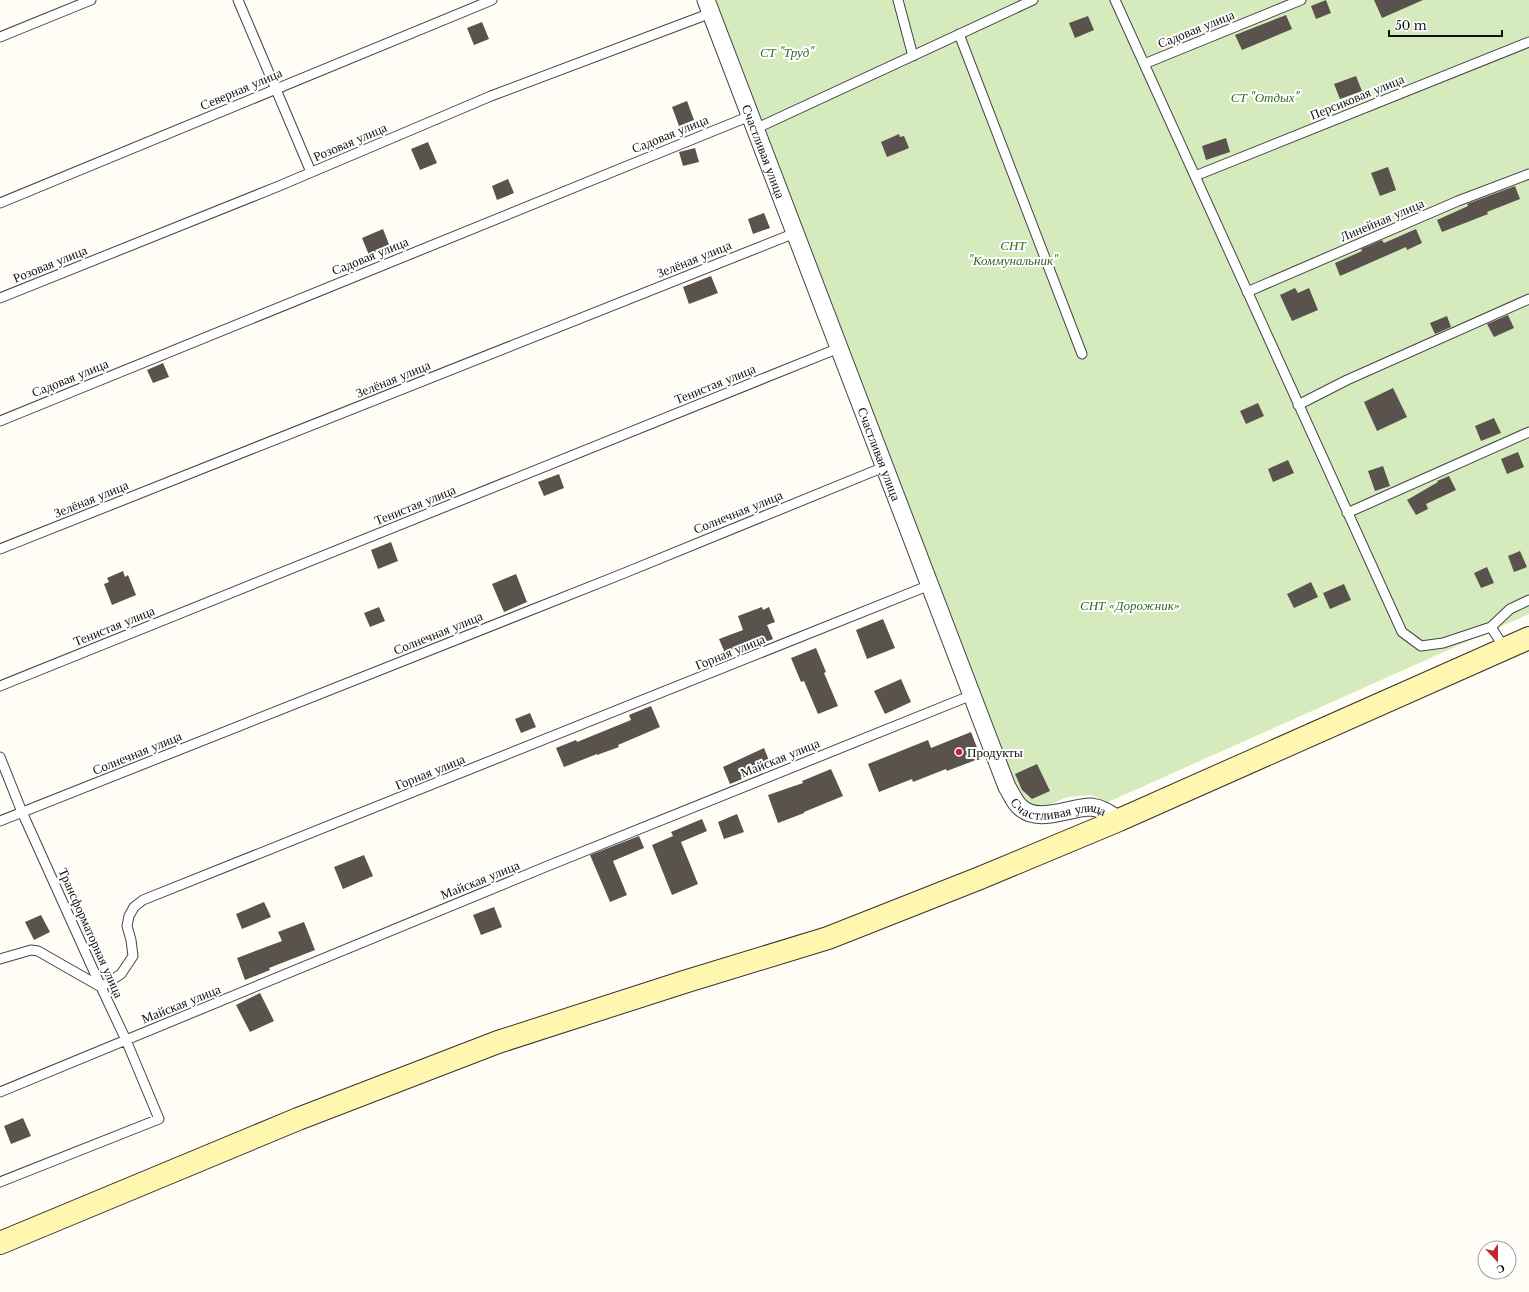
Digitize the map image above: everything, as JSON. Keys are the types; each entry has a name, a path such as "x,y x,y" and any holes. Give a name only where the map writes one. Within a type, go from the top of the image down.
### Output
{"main road":[{"path":"0,1243 298,1119 483,1048 684,982 828,938 980,878 1119,820 1529,638"}],"street":[{"name":"Счастливая улица","path":"708,6 1007,788 1019,806 1028,812 1042,815 1091,807 1105,810 1119,820"}],"lane":[{"path":"0,37 91,0"},
{"path":"238,0 311,172"},
{"name":"Северная улица","path":"0,203 492,0"},
{"path":"898,0 913,56"},
{"name":"Садовая улица","path":"0,421 752,123 913,56 1033,0"},
{"path":"1115,0 1402,632 1421,646 1443,643 1492,627 1510,609 1529,600"},
{"name":"Садовая улица","path":"1144,64 1301,0"},
{"name":"Розовая улица","path":"0,298 311,172 708,6"},
{"path":"959,34 1082,354"},
{"name":"Персиковая улица","path":"1195,176 1529,42"},
{"name":"Линейная улица","path":"1247,292 1458,201 1529,174"},
{"name":"Зелёная улица","path":"0,549 795,233"},
{"path":"1298,405 1347,380 1529,299"},
{"name":"Тенистая улица","path":"0,686 839,348"},
{"path":"1347,513 1529,432"},
{"name":"Солнечная улица","path":"0,821 615,577 884,467"},
{"name":"Горная улица","path":"101,987 121,974 133,956 128,926 129,916 134,907 143,900 930,585"},
{"path":"1492,627 1505,649"},
{"name":"Майская улица","path":"0,1092 550,865 972,695"},
{"name":"Трансформаторная улица","path":"0,757 22,812 126,1040 159,1119 0,1182"},
{"path":"0,959 30,950 38,951 101,987"}],"green space":[{"name":"СТ \"Труд\"","path":"714,0 1023,0 757,122"},
{"path":"1033,0 1529,0 1529,614 1108,802 1091,795 1067,797 1042,808 1026,806 1011,783 755,129"}],"building":[{"path":"1326,0 1331,13 1316,19 1311,6"},
{"path":"1374,0 1423,0 1382,18"},
{"path":"1286,15 1292,29 1242,50 1235,35"},
{"path":"1088,16 1094,30 1075,38 1069,23"},
{"path":"482,22 489,39 474,45 467,28"},
{"path":"1356,76 1362,91 1340,99 1334,84"},
{"path":"687,101 694,120 679,126 672,107"},
{"path":"899,134 900,137 904,136 909,148 887,157 881,142"},
{"path":"1226,138 1230,152 1206,160 1202,146"},
{"path":"428,142 437,163 420,170 411,149"},
{"path":"695,148 699,162 683,166 679,152"},
{"path":"1388,167 1396,190 1380,196 1371,173"},
{"path":"508,179 514,193 497,200 492,186"},
{"path":"1515,186 1520,199 1487,212 1488,214 1442,232 1437,220 1468,206 1467,204"},
{"path":"764,213 770,228 753,234 748,219"},
{"path":"383,229 390,247 369,255 362,238"},
{"path":"1416,229 1422,243 1407,250 1406,247 1340,276 1335,263 1382,240 1384,243"},
{"path":"711,276 718,293 689,304 683,287"},
{"path":"1295,288 1298,293 1309,288 1318,310 1292,321 1280,295"},
{"path":"1508,315 1514,328 1494,337 1487,324"},
{"path":"1447,316 1451,327 1435,334 1430,323"},
{"path":"163,363 169,377 153,383 147,370"},
{"path":"1393,388 1407,417 1377,431 1364,402"},
{"path":"1258,403 1264,416 1246,424 1240,411"},
{"path":"1494,418 1501,433 1481,441 1475,426"},
{"path":"1518,452 1524,467 1507,474 1501,459"},
{"path":"1288,460 1294,473 1273,482 1268,469"},
{"path":"1383,466 1390,486 1375,491 1368,471"},
{"path":"559,474 564,488 544,496 538,482"},
{"path":"1449,476 1456,490 1426,504 1428,509 1416,515 1407,500 1438,482 1437,481"},
{"path":"391,542 398,561 378,569 371,550"},
{"path":"1520,551 1527,567 1514,572 1508,556"},
{"path":"1487,567 1494,583 1481,588 1474,573"},
{"path":"123,571 125,577 128,575 136,595 112,605 104,584 109,582 107,578"},
{"path":"516,574 527,602 504,612 492,584"},
{"path":"1311,582 1318,597 1294,608 1287,594"},
{"path":"1344,584 1351,600 1330,609 1323,593"},
{"path":"379,607 385,621 370,627 364,613"},
{"path":"762,607 763,610 769,607 775,622 767,625 773,639 750,648 749,644 725,653 719,639 743,630 738,616"},
{"path":"883,619 895,648 867,659 856,630"},
{"path":"816,648 826,672 824,673 838,706 818,714 804,681 801,682 791,658"},
{"path":"901,679 911,702 885,714 874,691"},
{"path":"651,706 660,727 618,745 619,747 564,767 556,748 576,740 577,742 631,720 629,715"},
{"path":"530,713 536,727 521,733 515,719"},
{"path":"971,732 981,758 947,771 946,769 913,782 912,779 879,792 868,764 928,740 931,748"},
{"path":"764,748 770,763 750,771 752,775 730,784 723,767"},
{"path":"1037,764 1050,791 1032,799 1022,790 1015,774"},
{"path":"831,769 843,796 778,823 768,795 803,783 802,781"},
{"path":"737,814 744,832 724,839 718,822"},
{"path":"702,819 707,831 681,842 698,884 672,895 652,845 673,836 671,832"},
{"path":"639,836 644,848 613,861 627,895 610,902 590,855"},
{"path":"364,855 373,876 343,889 334,867"},
{"path":"264,902 271,917 242,929 236,914"},
{"path":"494,907 502,927 481,935 473,915"},
{"path":"41,915 50,932 34,940 25,922"},
{"path":"304,922 315,950 269,968 270,970 245,980 237,958 282,941 278,932"},
{"path":"260,993 274,1021 250,1032 236,1005"},
{"path":"23,1118 31,1136 11,1144 4,1126"}],"place":[{"name":"Продукты","path":"959,752"}],"park label":[{"name":"СТ \"Отдых\"","path":"1265,97"},
{"name":"СНТ \"Коммунальник\"","path":"1013,252"},
{"name":"СНТ «Дорожник»","path":"1130,605"}]}
